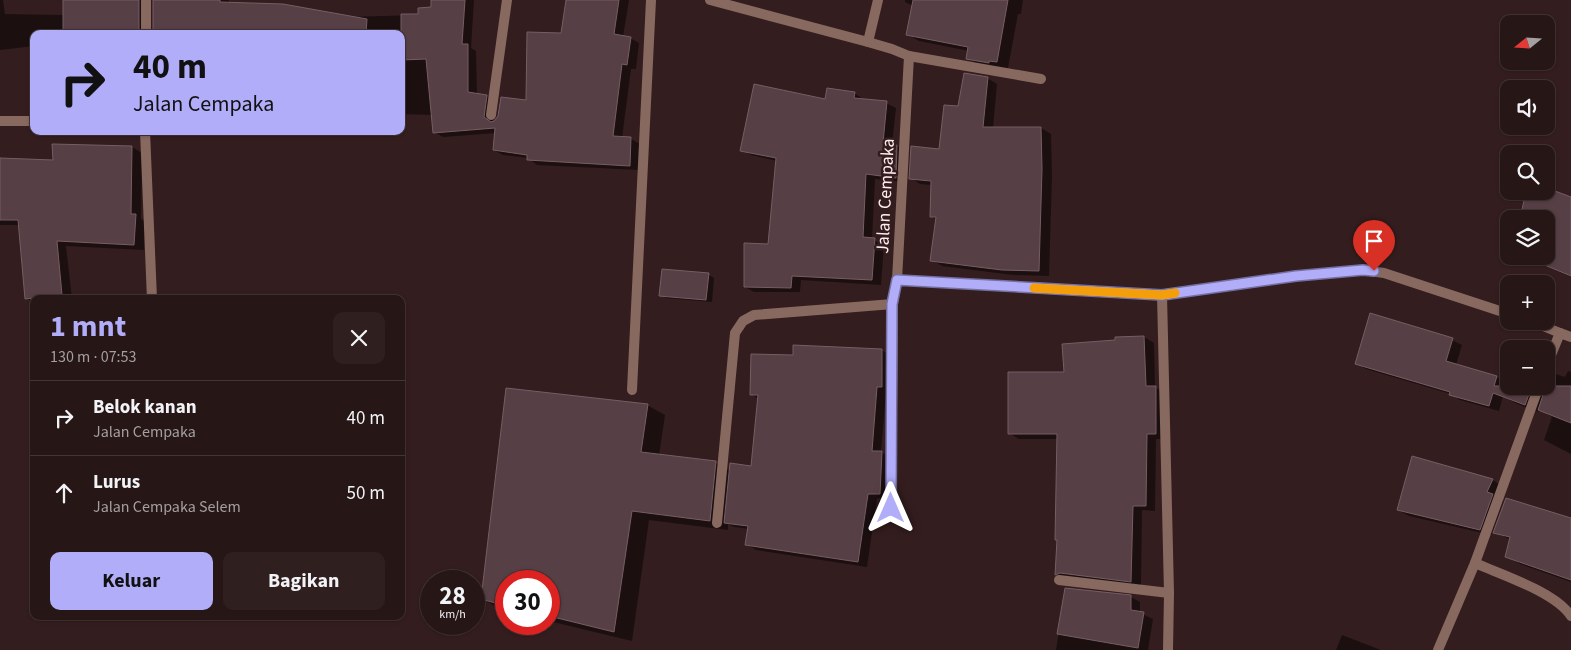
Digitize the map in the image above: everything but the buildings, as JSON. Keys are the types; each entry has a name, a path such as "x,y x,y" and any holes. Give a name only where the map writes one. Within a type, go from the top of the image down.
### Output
{"street":[{"path":"146,0 146,30"},
{"path":"491,115 506,0"},
{"path":"632,390 651,0"},
{"path":"710,0 868,42 909,56 1040,79"},
{"path":"868,42 878,0"},
{"name":"Jalan Cempaka","path":"909,56 897,280 1162,295 1296,276 1363,270 1384,273 1500,311"},
{"path":"0,121 30,121"},
{"path":"145,135 152,295"},
{"path":"891,508 892,304 897,280"},
{"path":"1162,295 1169,593 1168,650"},
{"path":"716,523 735,333 743,321 754,315 892,304"},
{"path":"1553,330 1571,337"},
{"path":"1555,344 1560,333"},
{"path":"1438,650 1475,563 1536,395"},
{"path":"1475,563 1545,595 1559,603 1571,616"},
{"path":"1059,580 1169,593"}],"slow traffic":[{"path":"1034,288 1162,295 1175,293"}],"route":[{"path":"891,508 892,304 897,280 1162,295 1296,276 1363,270 1374,271"}]}
